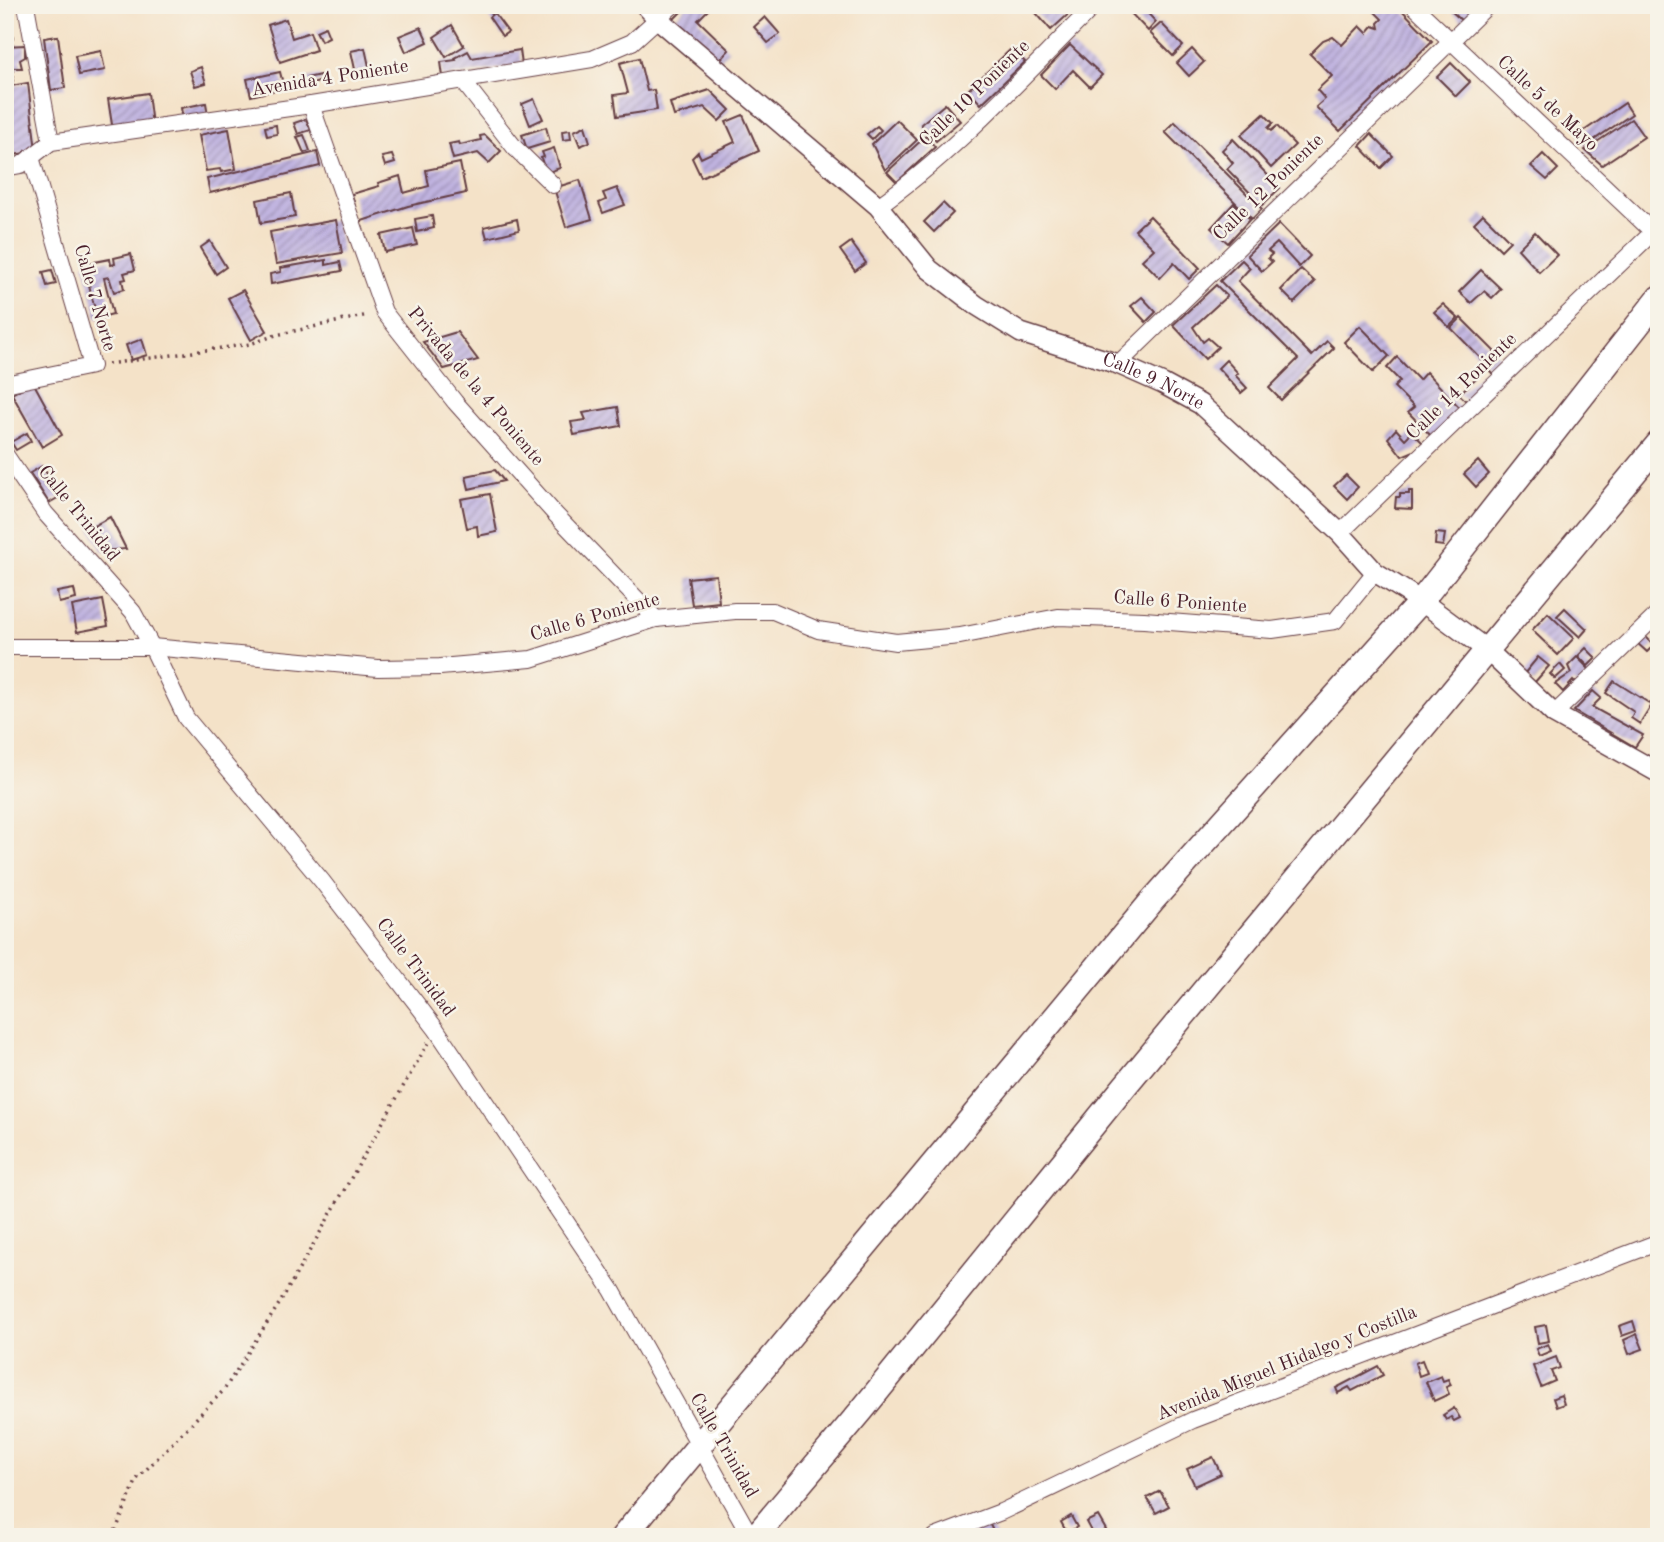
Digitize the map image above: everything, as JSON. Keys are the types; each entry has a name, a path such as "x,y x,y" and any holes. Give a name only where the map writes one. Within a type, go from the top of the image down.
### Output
{"highway":[{"path":"623,1537 1152,901 1421,601 1659,298"},
{"path":"753,1537 862,1410 1016,1218 1659,443"}],"street":[{"path":"26,5 51,142"},
{"name":"Avenida 4 Poniente","path":"5,168 22,164 51,142 592,59 632,42 651,12 673,5"},
{"name":"Calle 10 Poniente","path":"878,206 909,184 961,138 1095,5"},
{"name":"Calle 5 de Mayo","path":"1413,5 1653,232"},
{"name":"Calle 12 Poniente","path":"1118,364 1488,5"},
{"name":"Calle 9 Norte","path":"651,12 878,206 929,269 1021,333 1118,364 1199,404 1340,533 1375,572 1421,601 1487,650 1554,714 1659,773"},
{"path":"462,80 515,148 553,185"},
{"name":"Privada de la 4 Poniente","path":"311,104 384,312 464,412 555,514 656,619"},
{"name":"Calle 7 Norte","path":"5,384 92,366 31,157"},
{"name":"Calle 14 Poniente","path":"1340,533 1653,232"},
{"name":"Calle Trinidad","path":"5,454 45,513 132,612 186,718 322,881 436,1029 611,1290 753,1537"},
{"name":"Calle 6 Poniente","path":"5,647 152,648 378,667 440,667 531,659 656,619 735,611 773,611 818,631 896,642 960,636 1058,617 1144,620 1272,631 1335,621 1375,572"},
{"path":"1554,714 1659,613"},
{"name":"Avenida Miguel Hidalgo y Costilla","path":"935,1537 1000,1513 1193,1420 1659,1242"}],"path":[{"path":"92,366 250,344 276,335 384,312"},
{"path":"113,1537 137,1479 224,1390 267,1323 436,1029"}],"building":[{"path":"688,5 713,5 698,20 729,50 718,62 673,20"},
{"path":"1029,5 1048,5 1050,8 1053,5 1067,5 1072,11 1051,30"},
{"path":"1123,5 1140,5 1156,22 1148,31"},
{"path":"1368,5 1397,5 1432,41 1340,131 1316,107 1325,99 1317,90 1332,76 1310,54 1323,41 1333,37 1342,45 1360,26 1367,33 1373,26 1379,28 1378,23 1382,19"},
{"path":"1445,5 1482,5 1464,23"},
{"path":"5,9 10,10 10,34 5,34"},
{"path":"494,13 508,32 502,36 489,17"},
{"path":"765,17 780,34 768,43 754,27"},
{"path":"286,19 292,38 310,32 316,50 280,62 268,25"},
{"path":"1161,23 1183,46 1173,56 1150,33"},
{"path":"452,25 464,46 446,57 434,37"},
{"path":"325,27 329,37 321,41 316,31"},
{"path":"421,27 428,42 406,52 399,36"},
{"path":"58,36 65,88 51,90 44,38"},
{"path":"25,45 25,57 20,60 22,68 13,68 13,81 5,81 5,46"},
{"path":"1070,45 1102,75 1090,87 1073,70 1055,89 1041,75"},
{"path":"365,48 370,71 356,74 351,51"},
{"path":"1012,48 1025,62 981,104 968,90"},
{"path":"1192,49 1204,62 1189,76 1177,63"},
{"path":"520,50 522,65 443,77 441,62 456,60 455,58 468,51 472,58"},
{"path":"101,51 105,70 79,75 75,56"},
{"path":"639,58 647,91 654,90 657,110 617,116 614,95 628,93 620,63"},
{"path":"1451,63 1470,82 1456,96 1437,77"},
{"path":"201,67 206,83 195,86 190,71"},
{"path":"280,72 284,88 251,96 247,79"},
{"path":"320,75 322,81 309,85 307,78"},
{"path":"28,83 36,151 8,156 5,136 5,87"},
{"path":"710,90 730,110 719,121 704,107 674,116 670,103"},
{"path":"148,93 152,125 113,131 108,99"},
{"path":"534,99 543,119 530,125 522,104"},
{"path":"206,103 208,115 183,119 181,108"},
{"path":"1625,103 1632,114 1585,146 1578,135"},
{"path":"945,104 960,121 936,141 921,124"},
{"path":"1264,114 1273,123 1268,128 1271,131 1277,126 1295,145 1271,168 1241,135"},
{"path":"743,115 759,151 701,177 692,158 698,152 701,158 735,142 726,122"},
{"path":"306,119 311,130 298,134 294,123"},
{"path":"1631,119 1644,137 1602,165 1585,150"},
{"path":"897,120 917,140 885,170 872,144"},
{"path":"1175,122 1262,209 1252,219 1165,132"},
{"path":"276,125 277,134 267,136 265,127"},
{"path":"585,126 590,142 580,146 574,131"},
{"path":"877,126 881,130 872,139 867,134"},
{"path":"546,127 550,142 527,149 522,135"},
{"path":"229,129 236,169 206,171 199,135"},
{"path":"570,130 571,139 563,140 562,131"},
{"path":"1371,134 1393,156 1381,168 1360,146"},
{"path":"304,135 310,151 304,153 297,137"},
{"path":"485,135 501,151 489,163 478,153 453,159 449,144 459,142 460,145 481,140 480,136"},
{"path":"926,136 935,147 897,182 887,172"},
{"path":"1233,139 1280,188 1262,205 1227,169 1233,163 1222,150"},
{"path":"554,148 560,168 546,173 541,158 544,157 542,152"},
{"path":"317,152 320,166 210,193 207,179"},
{"path":"1543,154 1558,169 1547,180 1531,166"},
{"path":"392,155 395,163 385,166 382,157"},
{"path":"460,163 466,193 408,206 359,222 352,194 400,176 404,193 429,186 426,170"},
{"path":"580,180 592,219 566,227 554,188"},
{"path":"617,188 625,205 603,213 599,203 606,200 603,193"},
{"path":"291,193 295,217 261,223 257,200"},
{"path":"943,203 953,213 934,232 924,222"},
{"path":"1234,203 1250,219 1228,243 1211,228"},
{"path":"1483,214 1510,241 1501,250 1474,223"},
{"path":"432,216 434,228 417,232 415,219"},
{"path":"1150,216 1200,268 1189,279 1174,263 1160,278 1142,260 1154,249 1135,230"},
{"path":"517,219 519,230 487,238 484,227"},
{"path":"336,220 342,253 276,264 270,232"},
{"path":"1279,224 1310,256 1299,267 1277,243 1268,251 1272,254 1268,258 1272,262 1262,271 1247,255"},
{"path":"413,228 417,245 385,252 381,235"},
{"path":"1535,232 1557,255 1539,272 1518,249"},
{"path":"210,241 226,267 216,274 200,248"},
{"path":"851,242 866,263 855,271 840,250"},
{"path":"131,254 135,270 124,273 124,289 114,292 109,277 104,278 113,314 97,318 84,264 110,259 111,265 115,264 114,258"},
{"path":"326,260 326,265 340,262 342,271 271,284 270,274 281,272 280,268"},
{"path":"1242,260 1250,268 1238,281 1312,356 1327,341 1334,348 1281,400 1269,388 1298,359 1220,281"},
{"path":"1301,269 1315,282 1294,303 1281,290"},
{"path":"52,270 56,284 47,286 43,272"},
{"path":"1481,270 1501,289 1492,298 1484,291 1471,303 1459,292"},
{"path":"1216,285 1227,296 1193,327 1203,342 1208,338 1218,347 1205,359 1173,325"},
{"path":"243,290 267,331 251,340 228,298"},
{"path":"1142,297 1156,312 1146,322 1131,306"},
{"path":"1443,304 1458,318 1449,327 1434,312"},
{"path":"1461,318 1500,357 1490,368 1451,328"},
{"path":"1360,326 1389,356 1373,372 1344,342"},
{"path":"457,332 478,360 444,369 423,342"},
{"path":"142,339 147,355 131,360 126,345"},
{"path":"1397,357 1419,380 1426,372 1463,411 1434,439 1408,412 1414,407 1394,387 1400,381 1387,368"},
{"path":"1226,360 1247,388 1241,393 1218,368"},
{"path":"1487,368 1494,375 1466,401 1459,394"},
{"path":"33,382 62,435 42,447 12,394"},
{"path":"618,407 621,426 574,435 571,422 586,420 583,413"},
{"path":"1396,429 1405,439 1412,432 1423,443 1402,456 1388,438"},
{"path":"27,433 31,441 16,450 11,442"},
{"path":"1478,461 1489,474 1476,487 1464,474"},
{"path":"42,466 61,496 49,503 30,473"},
{"path":"495,470 504,481 469,489 466,476"},
{"path":"1346,475 1358,487 1347,499 1334,486"},
{"path":"1409,491 1412,491 1412,509 1395,508 1396,497 1409,494"},
{"path":"490,494 497,532 478,536 477,526 467,528 461,499"},
{"path":"110,517 126,549 102,551 90,528"},
{"path":"1436,533 1445,534 1443,546 1435,545"},
{"path":"716,575 719,602 692,605 688,578"},
{"path":"74,589 76,599 59,603 57,592"},
{"path":"103,600 108,626 77,632 72,606"},
{"path":"1565,608 1587,629 1580,637 1557,616"},
{"path":"1548,613 1574,638 1558,655 1532,630"},
{"path":"1643,634 1654,645 1647,652 1636,642"},
{"path":"1586,648 1596,658 1588,666 1578,656"},
{"path":"1538,657 1549,666 1534,683 1524,674"},
{"path":"1577,657 1592,672 1578,686 1573,681 1563,692 1555,684 1571,673 1568,666"},
{"path":"1560,664 1565,670 1555,679 1550,674"},
{"path":"1614,681 1652,705 1640,724 1631,718 1634,712 1606,693"},
{"path":"1593,691 1601,698 1592,707 1643,735 1635,747 1574,711"},
{"path":"1633,1321 1636,1331 1622,1336 1619,1326"},
{"path":"1546,1325 1549,1341 1538,1343 1535,1327"},
{"path":"1637,1334 1643,1349 1629,1354 1624,1340"},
{"path":"1548,1344 1551,1351 1539,1356 1536,1349"},
{"path":"1556,1357 1560,1368 1551,1371 1555,1381 1541,1387 1533,1366"},
{"path":"1422,1360 1427,1373 1419,1376 1415,1363"},
{"path":"1378,1366 1383,1375 1352,1391 1349,1387 1338,1393 1336,1388"},
{"path":"1441,1376 1443,1381 1448,1379 1451,1385 1446,1387 1449,1394 1434,1401 1426,1382"},
{"path":"1561,1395 1564,1404 1556,1407 1553,1398"},
{"path":"1454,1408 1460,1418 1454,1421 1451,1417 1446,1420 1443,1415"},
{"path":"1213,1457 1221,1474 1195,1486 1187,1469"},
{"path":"1160,1491 1169,1506 1156,1513 1147,1498"},
{"path":"1071,1516 1077,1527 1067,1533 1061,1522"},
{"path":"1098,1516 1106,1530 1094,1537 1086,1522"},
{"path":"989,1523 995,1535 976,1537 973,1531"}]}
